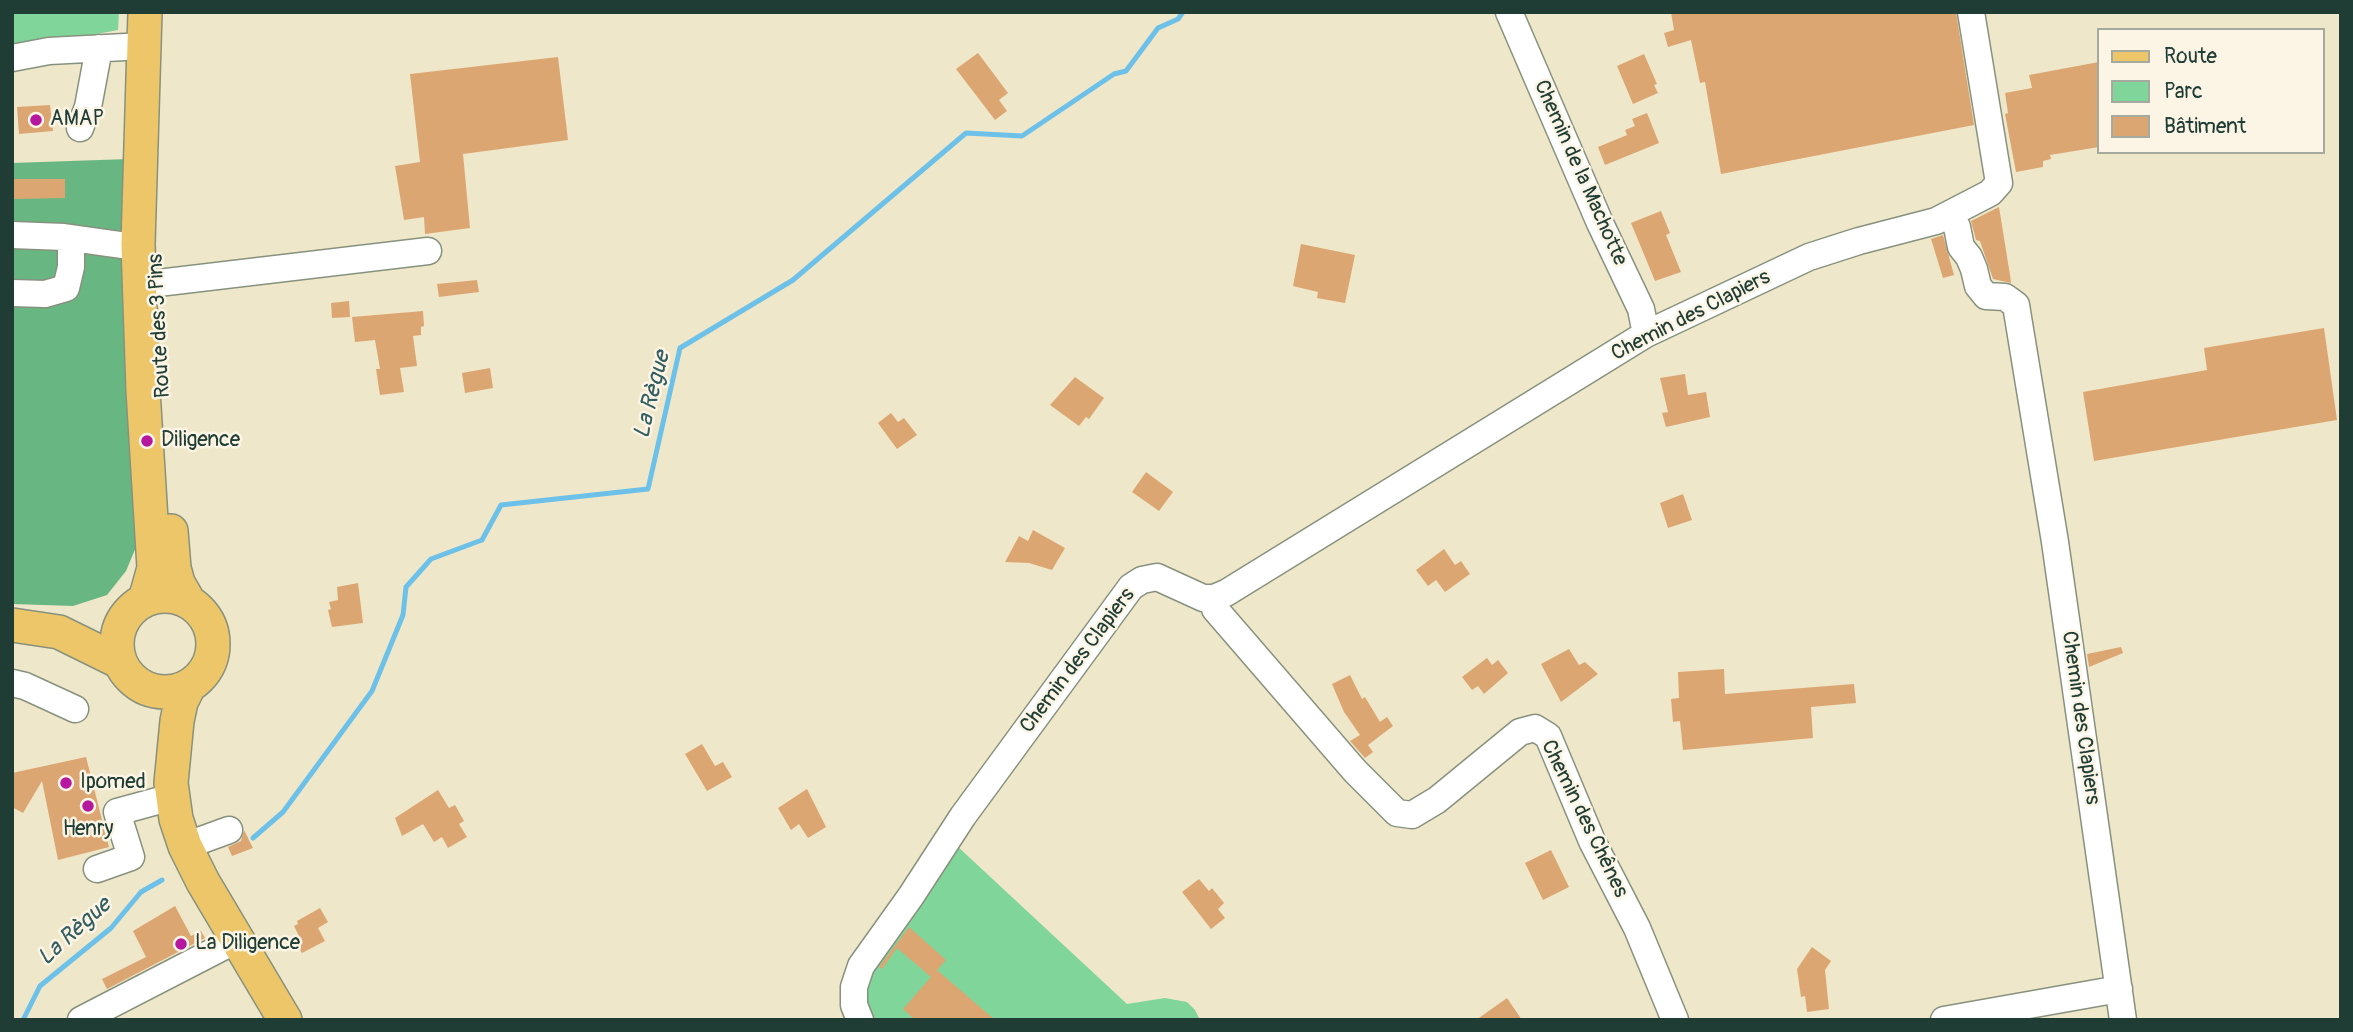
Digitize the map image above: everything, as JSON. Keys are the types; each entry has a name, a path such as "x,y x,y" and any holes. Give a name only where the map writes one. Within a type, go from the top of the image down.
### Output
{"main road":[{"name":"Route des 3 Pins","path":"136,606 154,568 143,390 138,244 145,12"},
{"name":"Route des 3 Pins","path":"144,46 174,568 178,583 189,602"},
{"path":"12,625 59,632 110,620 160,596 175,597 189,602 208,622 213,650 201,677 189,686 173,692 157,692 59,632"},
{"path":"136,606 121,624 117,649 149,701 172,790 176,819 185,846 236,940 285,1020"},
{"path":"172,790 177,721 181,702 189,686"}],"street":[{"name":"Chemin de la Machotte","path":"1509,12 1600,223 1641,309 1646,334"},
{"path":"1949,216 1990,193 1999,183 1971,12"},
{"path":"12,58 49,51 144,46"},
{"path":"80,128 88,107 99,48"},
{"name":"Chemin des Clapiers","path":"860,1020 854,1005 853,987 861,966 963,816 1131,587 1142,580 1157,577 1203,598 1214,598 1226,593 1646,334 1809,257 1949,216 1957,227 1961,247 1974,269 1978,286 1986,296 2005,297 2016,305 2054,542 2123,1020"},
{"path":"12,235 71,238 121,245 138,244"},
{"path":"12,293 45,294 66,288 71,267 71,238"},
{"path":"158,283 428,251"},
{"name":"Chemin des Chênes","path":"1214,598 1215,609 1355,771 1397,813 1412,816 1437,800 1520,732 1535,728 1548,736 1591,841 1637,928 1675,1020"},
{"path":"12,683 25,686 75,709"},
{"path":"97,869 131,857 117,812 172,790"},
{"path":"185,846 229,830"},
{"path":"81,1020 236,940"},
{"path":"1944,1020 2119,989"}],"green space":[{"path":"12,12 119,12 118,30 12,50"},
{"path":"129,159 139,540 126,571 107,595 73,606 12,604 12,163"},
{"path":"956,845 1127,1004 1165,998 1187,1002 1200,1020 866,1020 860,1002 869,959"}],"building":[{"path":"1671,12 1956,12 1974,125 1721,174 1705,82 1700,83 1691,40 1668,47 1664,33 1674,30"},
{"path":"978,53 1008,93 999,100 1007,111 995,120 956,69"},
{"path":"1644,54 1658,93 1633,104 1617,66"},
{"path":"558,57 568,140 463,154 470,228 425,234 424,217 404,220 395,166 420,162 410,74"},
{"path":"2098,62 2098,147 2050,155 2051,159 2043,161 2043,167 2016,172 2005,114 2008,113 2005,93 2032,88 2029,75"},
{"path":"50,105 53,131 19,134 17,107"},
{"path":"1647,113 1659,143 1605,165 1598,147 1627,135 1625,130 1635,126 1632,119"},
{"path":"12,179 65,179 65,198 12,199"},
{"path":"1999,207 2011,283 1993,279 1971,221"},
{"path":"1661,211 1670,233 1666,235 1681,272 1655,281 1631,223"},
{"path":"1943,235 1954,275 1943,278 1931,239"},
{"path":"1301,244 1355,255 1345,303 1317,298 1318,292 1293,286"},
{"path":"477,280 479,292 439,297 437,284"},
{"path":"349,301 350,317 332,318 331,303"},
{"path":"423,311 424,326 421,327 421,335 413,336 417,366 400,368 404,392 380,395 376,369 380,369 375,340 355,342 352,317"},
{"path":"2324,328 2337,420 2094,461 2083,392 2207,370 2204,348"},
{"path":"490,368 493,388 465,393 462,373"},
{"path":"1685,374 1688,395 1706,392 1710,417 1666,427 1662,413 1668,412 1660,378"},
{"path":"1075,377 1104,398 1089,419 1086,417 1079,426 1050,405"},
{"path":"891,413 898,422 904,418 917,435 897,449 878,423"},
{"path":"1146,472 1173,492 1159,511 1132,492"},
{"path":"1683,494 1692,520 1668,528 1660,503"},
{"path":"1033,530 1065,548 1052,570 1029,563 1005,562 1019,536 1028,541"},
{"path":"1444,549 1455,565 1461,561 1470,574 1445,592 1436,580 1428,586 1416,570"},
{"path":"358,583 363,623 332,627 329,602 338,600 337,587"},
{"path":"2121,647 2123,653 2089,667 2087,654"},
{"path":"1569,649 1579,665 1585,662 1598,674 1561,702 1541,664"},
{"path":"1487,658 1492,665 1498,660 1508,673 1484,694 1478,686 1472,690 1462,677"},
{"path":"1724,669 1725,694 1854,684 1856,703 1811,707 1813,738 1683,750 1680,721 1673,722 1671,699 1679,698 1678,672"},
{"path":"1350,675 1362,699 1365,697 1380,722 1387,717 1393,726 1368,745 1373,752 1365,758 1350,741 1360,735 1344,712 1332,684"},
{"path":"702,744 715,766 723,762 732,777 707,791 685,754"},
{"path":"86,757 109,847 58,860 42,781 23,813 12,807 12,773"},
{"path":"807,789 826,827 808,838 799,824 791,830 778,808"},
{"path":"438,790 449,808 455,805 464,821 459,824 467,837 448,848 442,837 434,842 423,824 402,836 395,818"},
{"path":"244,830 253,848 232,856 228,847 241,841"},
{"path":"1551,850 1569,887 1543,900 1525,863"},
{"path":"1199,879 1209,891 1212,888 1224,903 1218,909 1225,918 1211,929 1182,892"},
{"name":"La Diligence","path":"175,906 191,936 201,931 205,938 107,989 102,979 146,957 133,931"},
{"path":"320,908 328,922 318,928 325,941 302,953 295,941 300,938 294,926 298,924 297,921"},
{"path":"909,927 946,960 931,977 897,948 882,969 879,967"},
{"path":"1812,947 1831,961 1825,970 1829,1009 1807,1012 1805,996 1801,997 1797,969"},
{"path":"937,970 995,1020 915,1020 903,1009"},
{"path":"1507,998 1522,1020 1476,1020 1500,1003"}],"waterway":[{"name":"La Règue","path":"253,838 283,812 372,691 403,615 406,587 431,559 482,540 501,505 648,489 680,348 793,280 966,133 1022,136 1114,74 1126,71 1158,28 1178,19 1183,12"},
{"name":"La Règue","path":"23,1020 40,986 111,928 141,892 162,880"}],"place":[{"name":"AMAP","path":"36,120"},
{"name":"Diligence","path":"147,441"},
{"name":"Ipomed","path":"66,783"},
{"name":"Henry","path":"88,806"},
{"name":"La Diligence","path":"181,944"}]}
